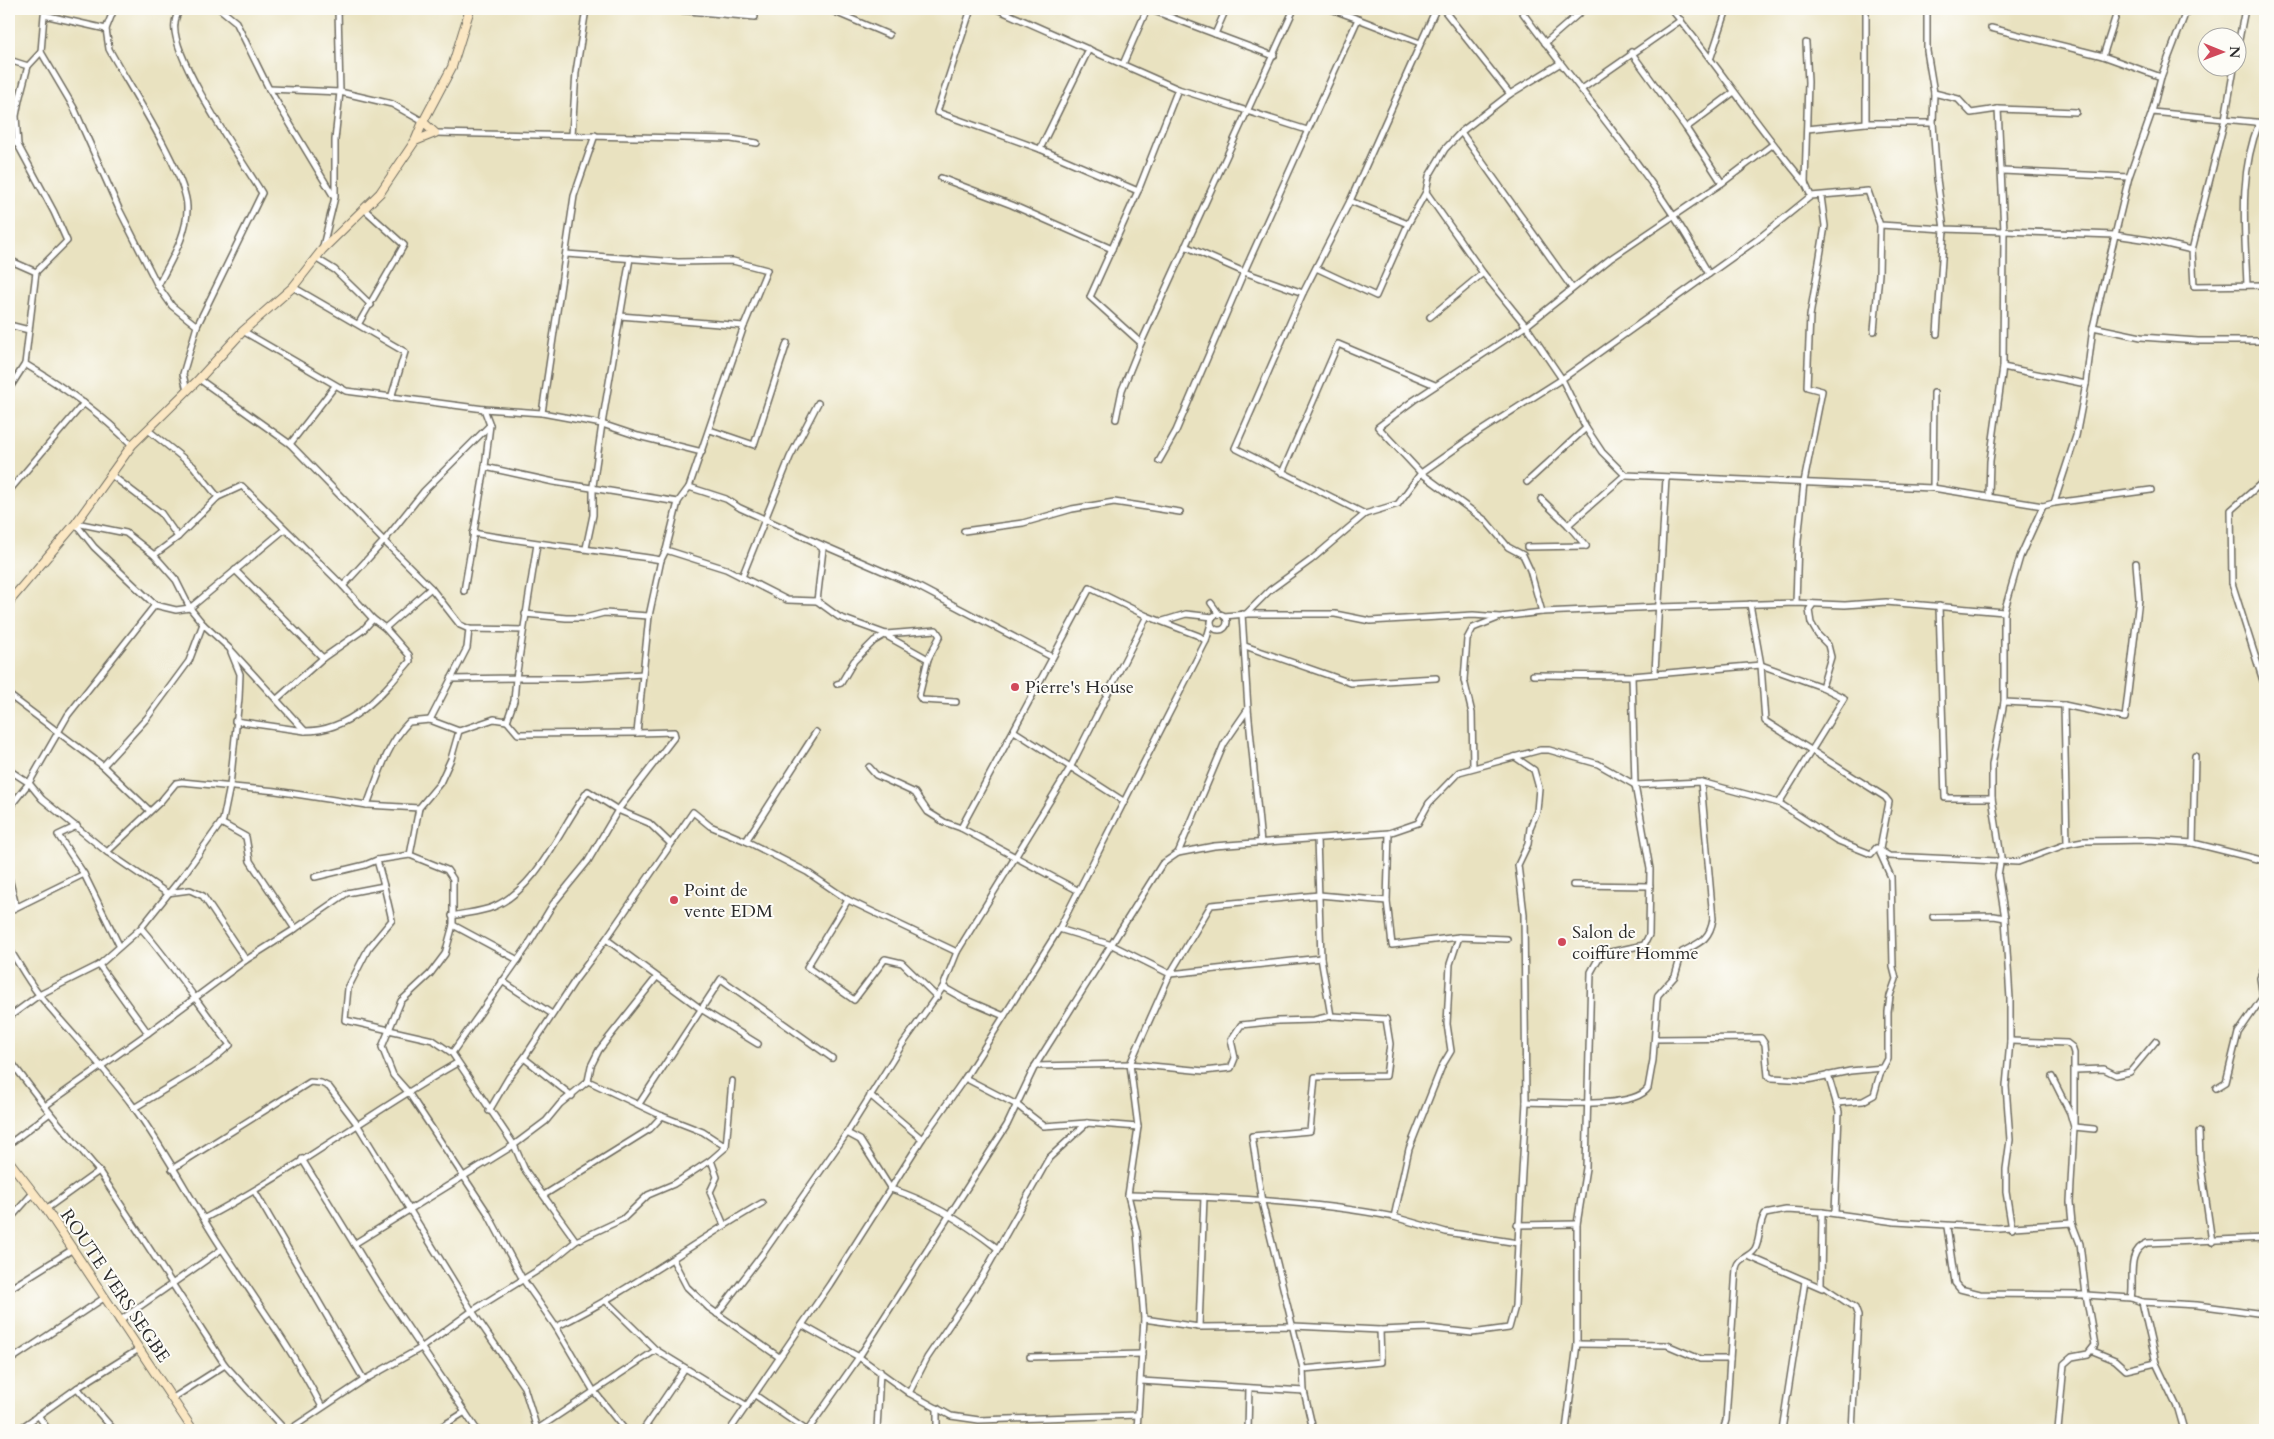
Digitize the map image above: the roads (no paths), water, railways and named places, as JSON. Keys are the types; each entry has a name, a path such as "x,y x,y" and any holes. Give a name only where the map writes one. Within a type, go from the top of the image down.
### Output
{"street":[{"path":"114,9 106,29 109,50 179,174 187,207 180,239 158,286"},
{"path":"180,9 174,24 182,54 207,102 262,193 197,326 183,374 187,391"},
{"path":"220,9 236,22 269,89 335,197"},
{"path":"9,602 76,523 132,445 199,379 243,331 293,287 317,259 322,250 335,197 336,140 340,92 338,9"},
{"path":"322,250 380,192 415,141 422,121 452,67 470,9"},
{"path":"572,135 576,72 586,9 590,9"},
{"path":"667,9 755,17"},
{"path":"828,9 889,35"},
{"path":"971,9 938,112 1040,149 1138,191"},
{"path":"997,9 1178,88 1307,130"},
{"path":"1123,64 1148,9 1274,56"},
{"path":"1215,34 1226,9"},
{"path":"1116,419 1122,390 1141,343 1294,9"},
{"path":"1331,9 1420,43"},
{"path":"1365,514 1235,448 1303,293 1350,201 1436,9"},
{"path":"1444,9 1510,94"},
{"path":"1520,9 1559,64 1582,89 1673,215 1709,274"},
{"path":"1545,43 1584,9"},
{"path":"1671,9 1711,57 1772,145 1805,183 1811,196"},
{"path":"1711,57 1727,9"},
{"path":"1866,9 1866,123"},
{"path":"1927,9 1926,51 1934,93 1933,123 1937,179 1944,229 1937,334"},
{"path":"2103,56 2118,9"},
{"path":"2054,503 2076,436 2086,384 2093,327 2128,177 2186,9"},
{"path":"2241,28 2245,9"},
{"path":"106,29 44,15 41,52 74,108 119,209 158,286 172,306 197,326"},
{"path":"1159,461 1176,431 1244,272 1358,19"},
{"path":"1582,89 1631,52 1680,20"},
{"path":"1991,28 2103,56 2161,77"},
{"path":"1805,183 1808,129 1806,43"},
{"path":"1040,149 1089,49"},
{"path":"18,145 16,116 28,66 41,52"},
{"path":"1631,52 1686,128 1722,183"},
{"path":"9,60 28,66"},
{"path":"1316,268 1376,296 1408,224 1426,192 1429,176 1445,149 1461,132 1510,94 1559,64"},
{"path":"2232,78 2225,119 2192,250 2194,286 2265,285"},
{"path":"1141,343 1090,297 1138,191 1178,88"},
{"path":"269,89 340,92 392,104 422,121 435,133"},
{"path":"1686,128 1734,92"},
{"path":"1934,93 1958,99 1971,114 1998,109 2076,112"},
{"path":"1989,496 1990,461 2003,367 2004,232 1998,109"},
{"path":"2152,112 2262,123 2250,147 2243,196 2247,284"},
{"path":"1808,129 1866,123 1933,123"},
{"path":"1461,132 1572,288"},
{"path":"415,141 435,133 731,139 757,143"},
{"path":"542,413 574,196 595,135"},
{"path":"9,138 18,145 54,212 67,241 36,272 25,364 9,389"},
{"path":"1542,612 1533,577 1523,555 1508,547 1486,521 1421,473 1378,427 1436,385 1526,326 1572,288 1673,215 1722,183 1772,145"},
{"path":"2002,171 2128,177"},
{"path":"941,178 1012,205 1112,249"},
{"path":"1206,641 1311,560 1365,514 1398,504 1421,473 1479,432 1562,379 1758,240 1811,196 1868,191 1880,225 1880,274 1874,331"},
{"path":"1426,192 1483,273 1526,326 1562,379 1586,428 1602,452 1624,475 1933,488 2043,506 2151,490"},
{"path":"1796,603 1798,541 1804,482 1822,391 1807,387 1810,316 1825,226 1821,196"},
{"path":"1350,201 1408,224"},
{"path":"359,324 404,245 364,209"},
{"path":"1880,225 2004,232 2115,235 2149,240 2192,250"},
{"path":"1185,246 1244,272 1303,293"},
{"path":"566,254 678,262 734,261 767,270 744,326 689,487 678,502 666,550 661,560 648,616 637,733"},
{"path":"586,548 593,515 593,486 602,424 630,258"},
{"path":"317,259 335,270 371,305"},
{"path":"9,260 36,272"},
{"path":"1430,317 1483,273"},
{"path":"293,287 405,352 391,398"},
{"path":"620,316 744,326"},
{"path":"9,325 29,330"},
{"path":"2093,327 2141,337 2198,341 2265,341"},
{"path":"243,331 346,391 484,409 542,413 602,424 638,436 702,452"},
{"path":"710,430 754,445 787,342"},
{"path":"1282,473 1338,344 1436,385"},
{"path":"25,364 107,420 132,445"},
{"path":"2003,367 2086,384"},
{"path":"199,379 290,444 431,588 460,625 469,629 523,630"},
{"path":"290,444 335,386"},
{"path":"1933,488 1934,393"},
{"path":"742,577 790,457 818,402"},
{"path":"9,491 84,403"},
{"path":"464,592 485,467 490,425 484,409"},
{"path":"343,586 384,541 424,491 490,425"},
{"path":"1527,482 1586,428"},
{"path":"148,430 193,466 218,497"},
{"path":"485,467 554,482 593,486 678,502"},
{"path":"110,474 161,513 178,537"},
{"path":"1568,524 1624,475"},
{"path":"1655,672 1666,478"},
{"path":"2265,480 2231,510 2232,583 2265,687"},
{"path":"154,555 178,537 218,497 242,486 343,586 373,619 385,628 409,655 410,660 382,694 365,709 330,728 305,731 235,721"},
{"path":"689,487 726,499 813,541 916,586 1052,657"},
{"path":"1527,547 1586,546 1568,524 1541,499"},
{"path":"964,531 1023,523 1072,509 1114,502 1180,512"},
{"path":"2012,1229 2006,1192 2006,1168 2010,1140 2006,1086 2010,1041 2010,999 2005,918 1998,875 2001,857 1992,798 1992,765 2004,702 2004,612 2020,557 2043,506"},
{"path":"76,523 94,547 155,605 176,610 190,608 285,528"},
{"path":"76,523 126,534 154,555 176,580 190,608 203,624 229,648 305,731"},
{"path":"473,533 537,544 586,548 661,560"},
{"path":"813,541 823,549 817,602"},
{"path":"507,721 514,701 525,614 537,544"},
{"path":"666,550 708,562 787,600 817,602 839,617 885,634 928,659"},
{"path":"2004,702 2064,705 2125,718 2138,599 2136,563"},
{"path":"236,570 323,658"},
{"path":"385,628 431,588"},
{"path":"961,828 1090,588 1146,616 1162,621 1206,641"},
{"path":"1162,621 1186,614 1212,617 1242,614 1336,614 1370,621 1473,615 1500,617 1542,612 1659,607 1796,603 1845,606 1886,602 2004,612"},
{"path":"1211,603 1227,623"},
{"path":"755,1394 807,1430 859,1357 1007,1125 1035,1066 1162,864 1178,853 1214,846 1389,834 1418,823 1429,803 1459,772 1540,750 1549,750 1598,764 1635,785 1701,782 1779,804 1836,840 1863,853 1870,854 1876,848 1880,849 1889,802 1872,789 1765,722 1761,665 1750,604"},
{"path":"1813,604 1809,610 1811,623 1828,645 1831,657 1822,687"},
{"path":"9,808 29,783 60,733 68,715 155,605"},
{"path":"1939,606 1945,798 1992,798"},
{"path":"525,614 566,618 585,618 604,613 648,616"},
{"path":"1242,614 1248,709 1261,842"},
{"path":"717,1314 764,1252 847,1133 870,1095 937,997 957,952 1014,856 1070,768 1146,616"},
{"path":"730,1430 802,1325 922,1139 965,1078 1059,929 1126,802 1206,641 1212,617"},
{"path":"1473,767 1472,713 1464,680 1467,639 1473,628 1500,617"},
{"path":"277,699 323,658 363,630 373,619"},
{"path":"103,766 147,718 189,661 203,624"},
{"path":"1211,624 1218,630"},
{"path":"430,720 466,648 469,629"},
{"path":"837,684 841,683 854,661 874,641 885,634 936,630 940,636 928,659 920,696 922,700 956,702"},
{"path":"1245,646 1351,683 1436,678"},
{"path":"9,1017 39,995 98,965 141,928 185,873 221,822 230,786 240,674 229,648"},
{"path":"1533,675 1632,676 1655,672 1761,665 1822,687 1844,698 1779,804"},
{"path":"451,679 580,678 643,674"},
{"path":"1566,1430 1577,1344 1577,1224 1586,1168 1591,972 1601,954 1644,945 1647,942 1650,869 1635,785 1632,676"},
{"path":"9,695 103,766 149,810"},
{"path":"2064,705 2067,844"},
{"path":"1178,853 1224,744 1248,709"},
{"path":"367,805 388,752 402,729 409,722 430,720 459,732 494,719 507,721 518,734 674,732 675,736 618,810 588,861 553,904 518,960 452,1053"},
{"path":"1014,731 1126,802"},
{"path":"410,855 419,808 440,783 452,759 459,732"},
{"path":"746,841 816,732"},
{"path":"1144,1319 1199,1327 1293,1326 1380,1330 1428,1328 1472,1333 1509,1328 1515,1306 1517,1224 1526,1102 1524,934 1518,865 1528,844 1539,788 1534,770 1515,756"},
{"path":"2193,843 2195,756"},
{"path":"869,767 876,775 915,793 928,812 944,822 961,828 1079,891"},
{"path":"9,770 29,783 42,799 107,852 168,893 190,890 204,896 246,960"},
{"path":"107,852 143,820 149,810 161,801 176,784 182,782 230,786 367,805 419,808"},
{"path":"1526,1102 1623,1101 1644,1094 1648,1088 1655,1039 1658,995 1675,976 1682,952 1703,942 1712,929 1713,919 1701,782"},
{"path":"452,916 494,906 521,889 555,845 574,809 588,791 618,810 649,824 671,844"},
{"path":"489,1111 552,1014 693,812 710,826 746,841 807,872 848,900 957,952"},
{"path":"221,822 246,837 250,861 295,929"},
{"path":"77,826 58,835 84,874 119,945"},
{"path":"1389,834 1387,901 1392,945 1459,937 1507,939"},
{"path":"1317,840 1321,958 1331,1016"},
{"path":"1876,848 1889,856 2018,862 2029,860 2067,844 2106,840 2193,843 2265,861"},
{"path":"1836,1103 1863,1101 1874,1094 1888,1058 1888,1012 1890,996 1896,979 1893,967 1891,874 1876,848"},
{"path":"316,877 365,865 377,860 410,855 447,870 453,879 453,925 445,954 430,974 401,1002 382,1047 393,1075 408,1092 487,1212 522,1278 556,1327 593,1390 625,1430"},
{"path":"377,860 392,920 368,950 348,988 345,1020 433,1040 452,1053 489,1111 514,1145 525,1170 576,1241"},
{"path":"9,911 84,874"},
{"path":"9,878 16,906"},
{"path":"1574,884 1650,886"},
{"path":"45,1106 246,960 347,893 384,886"},
{"path":"1137,1430 1144,1319 1137,1232 1128,1195 1138,1127 1130,1064 1170,974 1211,906 1319,895 1387,901"},
{"path":"848,900 807,967 854,1000 885,959 902,963 937,997"},
{"path":"1933,918 1994,916 2005,918"},
{"path":"453,925 518,960"},
{"path":"134,1108 210,1062 230,1045 194,999 166,956 141,928"},
{"path":"1059,929 1112,945 1170,974 1321,958"},
{"path":"1394,1217 1409,1149 1442,1066 1451,1051 1447,1024 1450,964 1459,937"},
{"path":"606,939 656,978 701,1009 758,1044"},
{"path":"9,948 39,995 102,1066 134,1108 205,1218 222,1249 272,1320 322,1407"},
{"path":"98,965 148,1033"},
{"path":"2216,1088 2226,1082 2238,1032 2263,997 2260,978 2265,966"},
{"path":"354,1244 514,1145 546,1121 560,1104 588,1081 591,1066 599,1050 656,978"},
{"path":"639,1104 722,979 832,1058"},
{"path":"502,981 552,1014"},
{"path":"943,986 964,999 1004,1016"},
{"path":"1035,1066 1130,1064 1204,1071 1231,1068 1235,1058 1231,1040 1240,1025 1314,1020 1331,1016 1386,1019 1390,1044 1386,1076 1315,1077 1310,1131 1252,1136 1262,1202 1303,1369 1304,1391 1313,1430"},
{"path":"1655,1039 1761,1038 1765,1044 1768,1076 1807,1080 1828,1075 1883,1068"},
{"path":"2010,1041 2067,1043 2072,1047 2075,1070 2070,1186 2072,1222 2080,1240 2086,1295 2095,1345 2093,1351 2069,1358 2064,1364 2058,1430"},
{"path":"2075,1070 2104,1069 2116,1075 2130,1072 2156,1041"},
{"path":"524,1058 572,1096"},
{"path":"9,1059 50,1113 99,1171 225,1365 285,1430"},
{"path":"205,1218 255,1192 302,1159 457,1063"},
{"path":"1828,1075 1839,1112 1835,1213"},
{"path":"2052,1077 2070,1113 2074,1128"},
{"path":"965,1078 1016,1105 1044,1126 1087,1123 1138,1127"},
{"path":"588,1081 662,1116 704,1132 726,1147"},
{"path":"289,1430 364,1380 421,1348 472,1311 522,1278 548,1264 576,1241 623,1219 648,1195 674,1184 711,1160 726,1147 732,1081"},
{"path":"172,1169 310,1082 322,1083 329,1087 357,1124 472,1311 524,1387 536,1430 593,1390 656,1350"},
{"path":"870,1095 922,1139"},
{"path":"9,1144 50,1113"},
{"path":"544,1196 612,1151 650,1129 662,1116"},
{"path":"909,1393 928,1358 983,1275 1049,1158 1087,1123"},
{"path":"2074,1128 2094,1129"},
{"path":"2199,1132 2200,1159 2212,1242"},
{"path":"847,1133 860,1140 891,1189 908,1194 949,1214 998,1248"},
{"path":"302,1159 421,1348 477,1430"},
{"name":"ROUTE VERS SEGBE","path":"9,1160 46,1209 193,1430"},
{"path":"711,1160 717,1177 710,1192 724,1225"},
{"path":"46,1209 99,1171"},
{"path":"255,1192 364,1380"},
{"path":"9,1220 33,1193"},
{"path":"1128,1195 1204,1197 1364,1212 1394,1217 1446,1232 1518,1244"},
{"path":"1199,1327 1204,1197"},
{"path":"556,1327 607,1302 673,1260 692,1245 762,1203"},
{"path":"1723,1430 1726,1420 1736,1268 1739,1260 1748,1256 1756,1246 1761,1220 1765,1214 1786,1210 1822,1212 1947,1227 2012,1229 2072,1222"},
{"path":"1822,1212 1820,1281 1822,1288"},
{"path":"1517,1224 1577,1224"},
{"path":"1947,1227 1956,1283 1960,1289 1980,1294 2086,1295 2131,1298 2142,1302 2197,1305 2265,1314"},
{"path":"2131,1298 2132,1261 2142,1245 2147,1242 2212,1242 2265,1238"},
{"path":"9,1289 72,1249"},
{"path":"120,1321 222,1249"},
{"path":"1748,1256 1822,1288 1855,1308 1857,1312 1852,1430"},
{"path":"673,1260 686,1287 717,1314 779,1356"},
{"path":"1782,1430 1806,1281"},
{"path":"9,1361 104,1298"},
{"path":"607,1302 656,1350 747,1406"},
{"path":"2142,1302 2156,1363 2178,1409 2184,1430"},
{"path":"802,1325 859,1357 909,1393 951,1416 967,1419 1138,1415"},
{"path":"1303,1369 1381,1362 1380,1330"},
{"path":"1577,1344 1667,1345 1700,1359 1730,1359"},
{"path":"18,1430 77,1388 139,1349"},
{"path":"2093,1351 2115,1360 2126,1370 2156,1363"},
{"path":"1030,1357 1142,1354"},
{"path":"173,1398 225,1365"},
{"path":"643,1430 685,1368"},
{"path":"877,1430 880,1371"},
{"path":"1141,1381 1304,1391"},
{"path":"77,1388 114,1430"},
{"path":"1248,1430 1249,1388"},
{"path":"937,1408 937,1430"},
{"path":"436,1430 465,1412"},
{"path":"38,1415 48,1430"}],"place":[{"name":"Pierre's House","path":"1015,687"},
{"name":"Point de vente EDM","path":"674,900"},
{"name":"Salon de coiffure Homme","path":"1562,942"}]}
